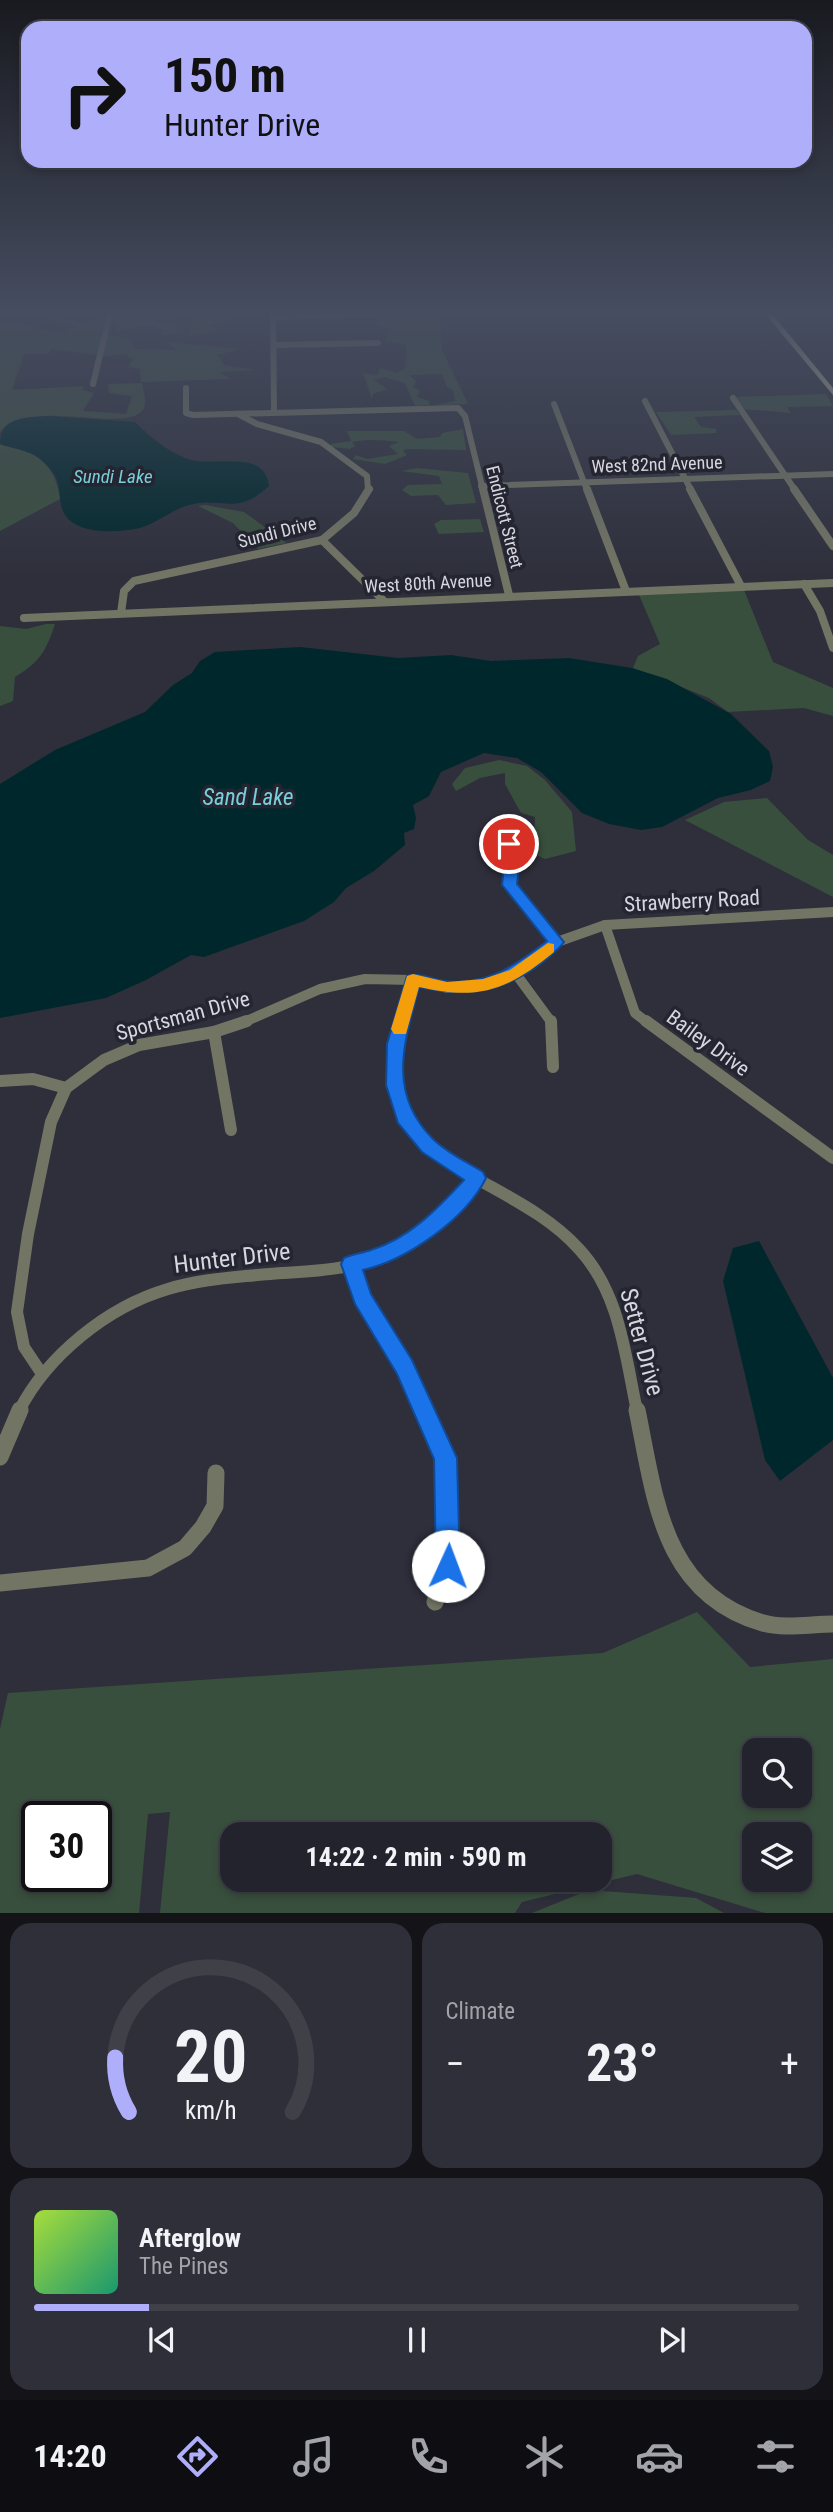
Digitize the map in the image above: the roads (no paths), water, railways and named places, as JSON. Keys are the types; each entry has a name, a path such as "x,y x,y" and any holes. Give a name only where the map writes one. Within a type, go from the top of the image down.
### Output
{"street":[{"path":"187,399 188,414 238,414 274,412 274,399"},
{"path":"734,399 833,546"},
{"path":"645,401 741,586"},
{"path":"554,404 625,591"},
{"name":"Endicott Street","path":"274,412 458,408 465,416 509,595"},
{"name":"Sundi Drive","path":"121,612 124,591 134,581 322,540 354,513 370,482 321,442 257,424 238,414"},
{"name":"West 82nd Avenue","path":"481,486 833,474"},
{"path":"322,540 385,601"},
{"name":"West 80th Avenue","path":"24,618 833,583"},
{"path":"804,584 820,611 833,648"},
{"path":"505,829 513,859 509,885 556,942"},
{"name":"Strawberry Road","path":"556,942 605,925 833,912"},
{"name":"Bailey Drive","path":"605,925 635,1013 833,1158"},
{"name":"Sportsman Drive","path":"41,1374 24,1347 17,1312 28,1234 51,1122 66,1088 77,1077 118,1053 139,1045 214,1031 247,1021 320,989 365,979 413,980 447,988 484,985 516,975 556,942"},
{"path":"516,975 553,1024 553,1067"},
{"name":"Setter Drive","path":"413,980 396,1044 394,1085 404,1118 429,1147 555,1228 577,1246 597,1272 612,1301 662,1523 680,1563 704,1591 734,1611 765,1624 833,1624"},
{"path":"214,1031 231,1130"},
{"path":"0,1081 21,1077 44,1079 66,1088"},
{"name":"Hunter Drive","path":"0,1457 2,1446 41,1374 71,1343 164,1290 218,1278 323,1270 376,1258 412,1240 436,1223 477,1178"},
{"path":"351,1264 362,1298 405,1367 446,1458 448,1566 435,1602"},
{"path":"0,1583 148,1568 185,1548 203,1527 215,1506 216,1473"}],"water":[{"name":"Sundi Lake","path":"48,416 135,422 158,443 185,458 196,461 248,463 258,467 265,474 269,486 247,501 189,505 135,529 103,531 81,527 65,515 56,478 45,463 27,452 0,444 4,428 9,423 23,418"},
{"name":"Sand Lake","path":"300,647 398,658 451,655 491,661 569,658 632,668 667,679 731,714 769,751 773,767 770,781 751,790 718,798 662,827 641,830 609,824 582,813 541,772 517,758 484,753 441,772 429,796 413,805 416,818 414,829 404,833 405,845 374,871 346,888 334,902 304,921 204,957 191,955 106,998 0,1018 0,784 55,750 145,712 173,685 192,673 200,661 215,652"},
{"path":"759,1241 833,1378 833,1440 780,1481 765,1460 723,1281 733,1248"}]}
